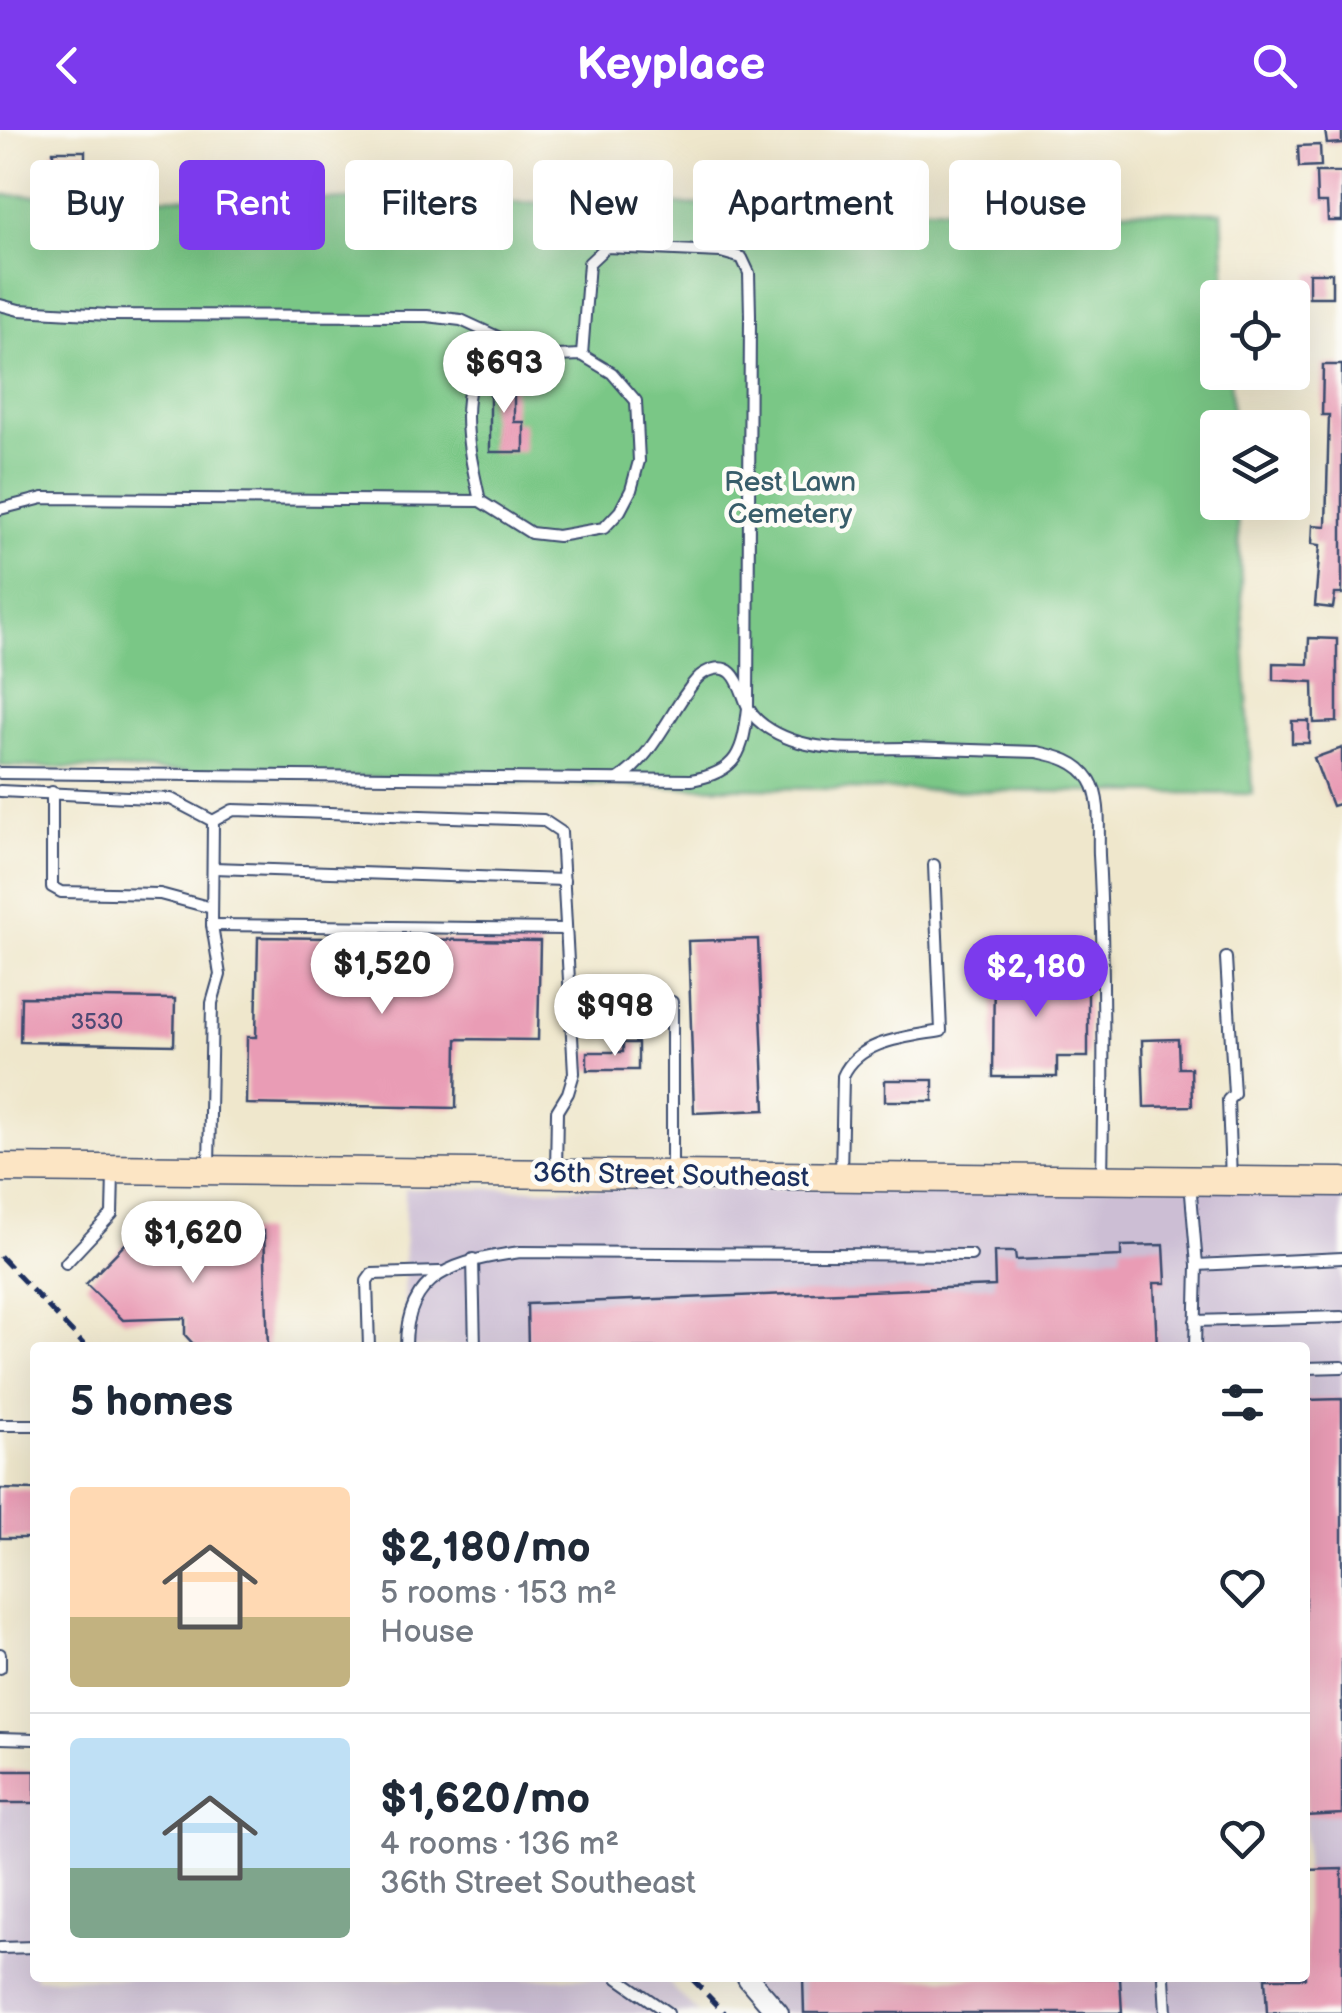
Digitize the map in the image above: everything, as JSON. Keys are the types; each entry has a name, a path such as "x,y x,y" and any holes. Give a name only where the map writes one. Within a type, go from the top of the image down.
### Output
{"street":[{"name":"36th Street Southeast","path":"0,1168 1342,1182"},
{"path":"751,1982 778,2013"}],"lane":[{"path":"0,773 691,780 725,769 744,743 748,708 750,315 749,273 742,258 720,252 606,247 590,263 582,355"},
{"path":"0,305 19,310 109,315 427,316 462,320 526,350 556,356 582,355 612,374 636,401 639,461 620,512 604,528 558,536 531,533 480,501 43,498 0,510"},
{"path":"480,501 465,423 467,388 487,334"},
{"path":"617,780 640,760 694,682 703,674 724,670 742,685 748,708 773,731 800,742 834,748 1037,752 1060,756 1080,768 1092,782 1096,798 1101,898 1102,1180"},
{"path":"0,791 172,799 213,822"},
{"path":"52,792 52,887 60,892 160,894 212,908"},
{"path":"213,822 232,810 544,820 561,832 574,1073 557,1112 556,1172"},
{"path":"209,1168 212,1003 220,975 212,925 213,822"},
{"path":"841,1176 843,1076 849,1063 882,1042 941,1031 934,865"},
{"path":"213,868 564,880"},
{"path":"212,925 566,929"},
{"path":"1226,958 1234,1094 1228,1100 1231,1182"},
{"path":"672,1002 672,1174"},
{"path":"66,1263 112,1214 113,1167"},
{"path":"1190,1182 1197,1266 1195,1342"},
{"path":"369,1342 367,1281 372,1274 440,1272 473,1258 520,1252 971,1255"},
{"path":"473,1258 475,1342"},
{"path":"1197,1266 1342,1258"},
{"path":"407,1342 412,1300 440,1272"},
{"path":"1195,1321 1342,1317"},
{"path":"1310,1368 1342,1367"},
{"path":"0,1425 30,1425"},
{"path":"0,1654 0,1668"},
{"path":"0,1738 30,1738"},
{"path":"0,1948 30,1948"},
{"path":"624,1982 668,2013"},
{"path":"1164,1982 1166,2013"}],"shaded area":[{"path":"1342,1186 1342,2013 761,2013 731,1982 1310,1982 1310,1342 404,1342 405,1189"},
{"path":"0,1799 30,1799 30,1982 668,1982 698,2013 0,2013"}],"green space":[{"name":"Rest Lawn Cemetery","path":"0,195 30,195 30,250 159,250 159,197 179,197 179,250 325,250 325,200 345,200 345,250 513,250 513,202 533,202 533,250 673,250 673,204 693,205 693,250 929,250 929,208 949,208 949,250 1121,250 1121,211 1222,212 1225,280 1200,280 1200,390 1231,390 1232,410 1200,410 1200,520 1238,520 1252,794 668,787 0,766"}],"building":[{"path":"1325,130 1342,130 1342,143 1327,144"},
{"path":"1320,145 1321,166 1299,167 1298,146"},
{"path":"53,151 85,151 85,160 53,160"},
{"path":"1316,172 1342,172 1342,221 1328,221 1327,203 1317,203"},
{"path":"1309,273 1332,273 1332,297 1310,297"},
{"path":"1323,365 1342,365 1342,594 1335,594 1333,608 1315,606 1320,545 1312,544 1313,525 1326,526 1329,415 1322,415"},
{"path":"490,373 514,373 514,422 524,422 524,452 490,452"},
{"path":"1309,638 1337,639 1337,722 1314,723 1313,682 1273,680 1273,663 1308,664"},
{"path":"1292,721 1309,721 1309,743 1292,743"},
{"path":"1342,748 1342,803 1332,806 1314,758"},
{"path":"258,937 540,941 538,1040 457,1039 456,1108 246,1104 247,1037 256,1037"},
{"path":"758,939 765,1110 694,1113 688,941"},
{"path":"994,961 1057,961 1057,986 1088,986 1088,1057 1057,1057 1057,1077 993,1077"},
{"path":"21,997 175,999 174,1045 20,1042"},
{"path":"1178,1039 1179,1068 1191,1068 1192,1106 1144,1107 1142,1040"},
{"path":"623,1043 638,1043 638,1070 587,1070 587,1052 623,1052"},
{"path":"885,1080 933,1080 933,1101 885,1101"},
{"path":"264,1231 268,1342 191,1342 185,1335 185,1318 123,1320 86,1284 133,1236"},
{"path":"1164,1245 1166,1283 1154,1283 1157,1342 528,1342 527,1304 995,1286 994,1252 1015,1252 1016,1260 1121,1256 1121,1246"},
{"path":"1342,1399 1342,1814 1310,1816 1310,1400"},
{"path":"0,1489 30,1490 30,1538 0,1538"},
{"path":"0,1771 30,1771 30,1803 0,1803"},
{"path":"1342,1869 1342,2013 1267,2013 1265,1982 1310,1982 1310,1870"},
{"path":"803,1982 1120,1982 1122,2013 804,2013"}],"railway":[{"path":"0,1256 81,1342"},
{"path":"695,1982 725,2013"}]}
